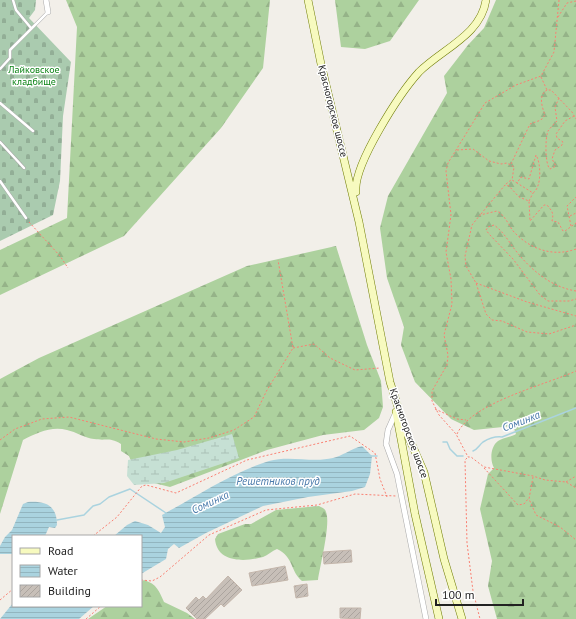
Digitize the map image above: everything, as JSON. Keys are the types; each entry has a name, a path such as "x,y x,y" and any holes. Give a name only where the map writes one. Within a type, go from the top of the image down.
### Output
{"main road":[{"name":"Красногорское шоссе","path":"308,0 321,64 359,222 390,382 405,429 420,460 426,477 444,559 462,619"},
{"name":"Красногорское шоссе","path":"359,222 355,185 357,173 366,154 406,89 420,72 463,38 474,26 484,11 486,0"},
{"path":"346,168 350,172 357,173"},
{"path":"390,382 417,521 439,619"}],"street":[{"path":"46,0 48,12"},
{"path":"396,412 388,430 386,444 396,474 426,619"}],"lane":[{"path":"13,0 16,10 32,28"},
{"path":"0,69 10,58 10,50 48,12"},
{"path":"0,103 33,131"},
{"path":"0,142 24,168"},
{"path":"0,182 26,218"}],"path":[{"path":"529,499 524,504 518,505 484,467 471,457 468,457 456,434 434,408 432,391 445,371 448,362 444,335 450,315 452,290 446,252 451,215 446,171 451,157 457,150 485,103 516,86 540,76 554,52 559,0"},
{"path":"558,18 568,3 576,1"},
{"path":"540,76 547,90 551,90 572,112 576,119"},
{"path":"511,164 530,124 541,120 545,115 542,95 547,90"},
{"path":"559,98 555,107 557,121 548,131 547,137 546,163 550,169 555,168 556,164 552,161 552,156 555,150 562,145 563,142 557,138 556,134 565,121 574,116"},
{"path":"457,150 473,149 489,161 501,164 511,164"},
{"path":"517,183 521,177 529,179 532,175 536,155 539,169 538,186 529,201 530,221 540,208 544,205 548,205 554,214 552,221 558,222 561,229 565,231 576,223"},
{"path":"511,164 514,167 512,180 505,185 472,225 465,256 466,266 476,283 486,314 492,320 502,321 527,332 549,334 560,332 576,325"},
{"path":"512,180 533,193"},
{"path":"505,185 509,186 519,197 529,201"},
{"path":"571,226 567,206 576,197"},
{"path":"480,215 497,211 503,215 514,232 524,241 551,253 565,253 576,249"},
{"path":"570,216 576,213"},
{"path":"26,218 68,268"},
{"path":"576,290 568,289 544,278 524,260 501,230 494,225 488,227 486,230 489,234 514,259 540,295 548,301 568,301 576,299"},
{"path":"0,440 15,429 42,419 69,417 156,439 184,442 209,438 234,430 254,417 267,390 293,348 278,260"},
{"path":"476,283 526,302 576,316"},
{"path":"293,348 314,344 330,358 355,370 388,367"},
{"path":"456,434 466,420 517,393 576,371"},
{"path":"434,408 457,419 466,420"},
{"path":"94,535 116,517 142,486 146,485 176,493 247,460 350,436 376,453 380,479 387,497"},
{"path":"468,457 465,460 467,543 473,591 480,619"},
{"path":"484,467 533,476 545,480 566,482 576,488"},
{"path":"533,476 529,499 536,515 560,527 576,540"},
{"path":"566,482 576,476"},
{"path":"142,580 152,581 160,577 209,535 266,510 317,505 355,494 387,497 399,496"},
{"path":"0,600 12,590"},
{"path":"86,619 100,607"}],"green space":[{"name":"Лайковское кладбище","path":"0,0 36,0 35,10 29,18 71,62 63,116 60,181 53,215 0,241"},
{"path":"66,0 270,0 263,68 221,128 124,236 0,295 0,250 67,218 77,27"},
{"path":"335,0 419,0 390,41 365,49 341,47"},
{"path":"496,0 576,0 576,619 497,619 488,586 492,561 480,509 488,474 494,468 491,458 493,447 498,441 516,434 513,426 474,430 451,419 415,382 401,345 404,327 387,278 380,228 388,196 447,93 444,76 468,45 484,28"},
{"path":"336,246 367,345 381,381 383,407 379,418 364,430 323,435 267,450 170,487 150,482 135,471 129,456 121,451 121,444 117,442 110,440 98,440 67,430 50,430 23,440 0,514 0,379 39,358 247,266"},
{"path":"232,434 239,458 164,483 134,485 127,476 128,460 177,450"},
{"path":"319,506 326,511 327,525 325,545 318,580 302,581 295,573 286,556 277,549 263,557 240,560 226,557 217,547 215,539 218,534 245,524 251,524 276,510"},
{"path":"144,580 155,586 164,602 187,613 195,619 88,619 106,607 142,607 142,581"}],"water":[{"name":"Решетников пруд","path":"362,446 372,456 370,474 365,487 352,491 308,497 263,506 206,533 179,548 174,544 168,549 166,559 142,573 142,535 115,535 127,525 135,521 148,525 161,533 165,527 162,515 214,485 256,465 277,459 317,460 333,458"},
{"path":"28,502 40,502 49,506 55,513 57,525 55,528 49,527 45,535 12,535 12,554 0,554 0,546 5,537 12,530 23,504"},
{"path":"12,604 12,607 93,607 79,619 0,619"}],"building":[{"path":"351,550 352,562 324,564 323,552"},
{"path":"285,566 288,580 252,586 249,573"},
{"path":"228,576 242,590 224,607 221,604 205,619 197,619 186,608 196,597 199,600 203,596 206,599"},
{"path":"307,584 308,596 296,598 294,586"},
{"path":"340,608 361,608 360,619 340,618"}],"waterway":[{"name":"Соминка","path":"473,451 489,439 502,437 576,408"},
{"name":"Соминка","path":"443,442 447,442 450,449 457,456 463,456"},
{"name":"Соминка","path":"371,456 377,456"},
{"path":"57,520 84,515 93,506 100,504 109,497 130,489 166,513"}]}
